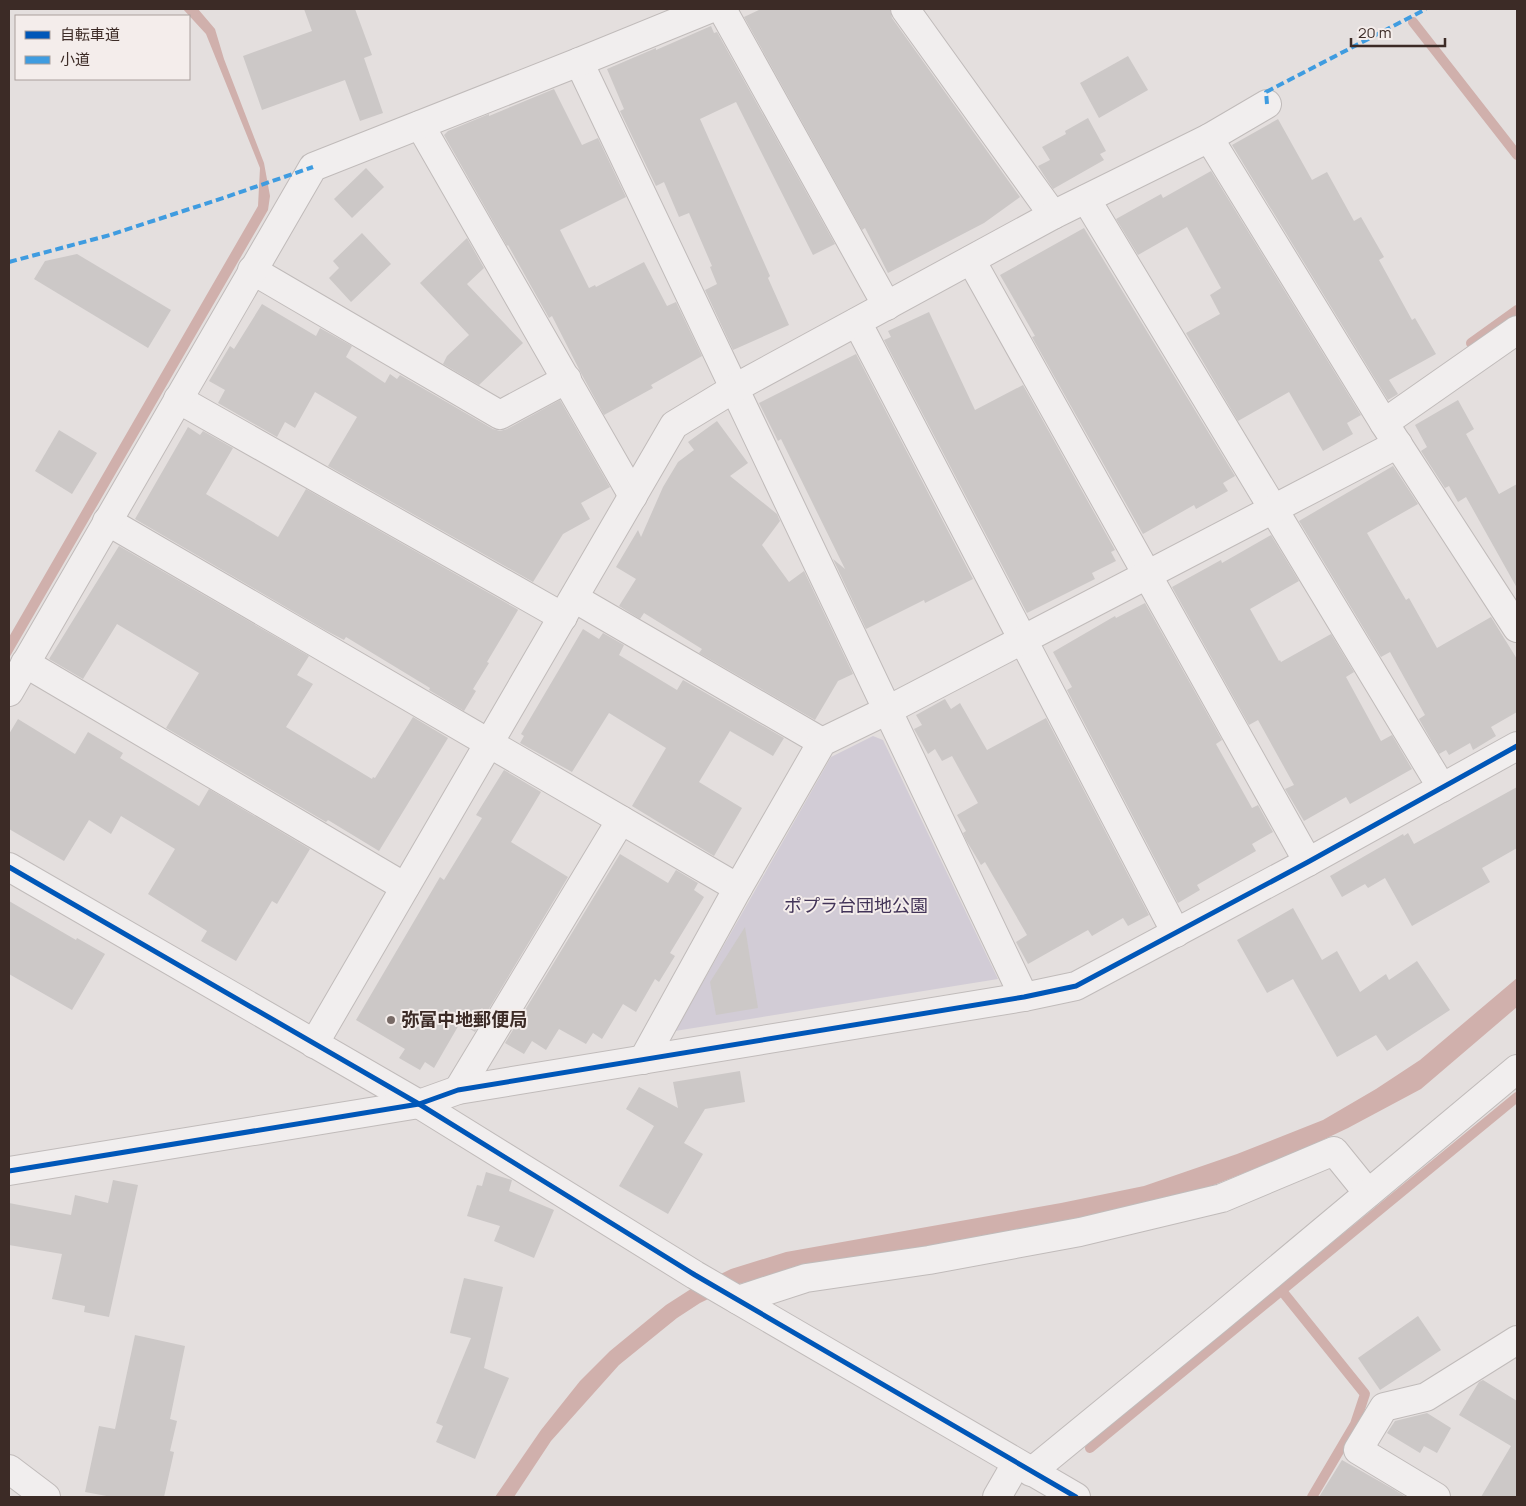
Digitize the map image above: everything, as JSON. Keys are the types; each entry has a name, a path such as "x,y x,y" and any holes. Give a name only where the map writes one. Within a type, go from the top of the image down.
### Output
{"street":[{"path":"9,692 313,167 708,9"},
{"path":"722,9 887,306"},
{"path":"905,9 1053,215"},
{"path":"579,62 1024,997"},
{"path":"314,1044 674,426 735,388 1053,215 1209,138 1267,104"},
{"path":"420,125 633,496"},
{"path":"1209,138 1391,434 1517,628"},
{"path":"1086,199 1442,788"},
{"path":"971,260 1308,862"},
{"path":"252,270 500,415 566,379"},
{"path":"857,322 1176,933"},
{"path":"643,1060 738,888 822,742 888,710 1274,510 1391,434 1517,330"},
{"path":"178,399 822,742"},
{"path":"107,521 738,888"},
{"path":"25,664 405,887"},
{"path":"9,1171 419,1104 458,1090 1024,997 1076,986 1308,862 1517,746"},
{"path":"458,1090 621,820"},
{"path":"9,867 419,1104 695,1275 1076,1497"},
{"path":"997,1497 1024,1468 1219,1318 1517,1069"},
{"path":"735,1298 806,1278 928,1260 1080,1232 1222,1198 1334,1151 1368,1193"},
{"path":"1436,1497 1358,1450 1384,1408 1426,1398 1517,1340"},
{"path":"9,1469 46,1497"}],"green space":[{"name":"ポプラ台団地公園","path":"873,736 883,740 998,979 675,1031 831,757"}],"shaded area":[{"path":"183,9 198,9 215,29 224,59 264,163 270,196 268,210 9,658 9,637 258,206 260,168 206,34"},
{"path":"1517,978 1517,1007 1421,1089 1304,1149 1204,1189 1081,1222 799,1268 739,1284 700,1303 677,1318 619,1365 551,1441 514,1497 495,1497 541,1430 580,1381 610,1351 666,1305 694,1287 731,1269 786,1252 1061,1203 1144,1186 1237,1154 1323,1120 1376,1089 1420,1060"}],"building":[{"path":"304,9 355,9 372,55 364,58 383,113 360,121 345,80 262,110 243,56 312,31"},
{"path":"761,9 890,9 892,18 1020,197 984,223 888,273 865,228 862,230 744,17"},
{"path":"711,26 714,33 717,32 835,244 813,255 736,102 700,119 770,276 768,278 789,325 733,350 705,290 717,284 710,267 712,266 689,213 679,217 664,182 656,186 620,111 624,109 607,69"},
{"path":"1128,56 1148,90 1099,118 1080,83"},
{"path":"554,89 582,145 598,138 626,197 560,230 589,288 595,285 596,287 644,262 667,306 676,302 702,356 651,385 653,388 604,415 552,316 549,318 444,135 448,131"},
{"path":"1088,118 1106,151 1100,154 1104,160 1053,189 1038,166 1050,160 1042,147 1066,134 1065,131"},
{"path":"1278,119 1312,180 1327,172 1354,221 1361,217 1384,257 1379,260 1412,320 1415,318 1436,354 1389,380 1398,394 1388,400 1232,145"},
{"path":"366,168 384,187 352,218 334,199"},
{"path":"1211,171 1361,415 1347,423 1353,434 1323,451 1289,392 1238,421 1186,333 1220,314 1210,295 1221,288 1187,227 1138,255 1116,219 1161,194 1163,198"},
{"path":"1084,228 1235,476 1223,483 1228,491 1196,509 1194,505 1143,534 1032,337 1035,336 1000,275"},
{"path":"362,233 391,264 351,302 329,278 339,268 333,261"},
{"path":"467,238 484,268 467,284 523,343 479,385 443,364 447,356 469,335 420,283"},
{"path":"77,254 171,310 148,348 34,279 45,261"},
{"path":"262,304 316,336 320,328 352,346 346,357 385,383 390,374 397,379 400,375 493,429 500,431 507,429 560,400 610,487 581,503 590,519 563,534 533,582 328,466 357,417 315,392 295,428 285,422 277,437 218,403 225,390 209,381 230,346 234,349"},
{"path":"929,312 975,410 1023,385 1115,550 1111,552 1116,561 1092,573 1095,579 1027,613 884,340 891,337 888,331"},
{"path":"856,354 973,579 925,603 924,600 866,629 833,559 845,569 781,439 778,441 759,403"},
{"path":"1458,400 1474,429 1466,434 1499,494 1517,484 1517,588 1466,497 1458,502 1449,486 1445,488 1421,451 1427,447 1415,425"},
{"path":"717,421 748,463 730,476 777,514 780,521 762,545 789,582 804,571 853,674 838,681 815,720 699,653 702,649 644,613 640,619 619,606 636,579 616,567 638,530 641,537 663,487 678,462 694,450 688,442"},
{"path":"188,427 200,435 203,431 233,448 206,494 278,537 306,489 518,610 487,662 489,663 473,689 476,691 464,711 346,637 344,640 325,630 135,519"},
{"path":"59,430 97,453 72,494 35,471"},
{"path":"1393,466 1418,504 1367,533 1406,600 1409,598 1437,648 1491,617 1517,659 1517,712 1491,727 1496,736 1473,750 1470,743 1449,755 1446,750 1439,754 1419,719 1425,715 1390,652 1381,657 1299,521"},
{"path":"1271,535 1299,581 1250,609 1279,661 1281,662 1331,634 1354,672 1346,677 1381,741 1392,735 1412,769 1350,804 1346,797 1304,821 1285,789 1294,785 1258,720 1249,725 1172,587 1221,560 1222,563"},
{"path":"119,546 309,656 297,675 313,684 286,727 372,779 373,777 375,778 413,717 448,738 379,851 166,728 199,673 117,624 83,679 49,659"},
{"path":"1145,603 1222,740 1216,744 1252,808 1258,805 1273,832 1252,844 1256,851 1197,885 1200,890 1178,903 1067,690 1072,687 1053,652 1115,616 1116,618"},
{"path":"583,629 599,639 603,633 624,645 619,655 677,690 683,680 784,738 773,756 730,731 699,782 742,808 714,856 632,806 666,748 609,713 572,772 520,743 524,736 521,734"},
{"path":"945,699 951,709 960,703 987,750 1046,718 1149,915 1128,926 1123,918 1092,936 1088,930 1028,964 1016,942 1027,935 985,862 981,865 966,840 963,833 966,831 957,815 978,803 952,756 942,761 935,749 928,754 914,729 922,725 916,715"},
{"path":"18,719 75,754 88,732 123,753 120,758 199,806 209,789 310,849 277,904 272,901 236,961 201,941 207,931 148,894 175,849 121,816 111,834 89,820 64,861 9,829 9,734"},
{"path":"504,770 541,792 511,842 568,877 475,1032 460,1023 434,1068 425,1062 420,1070 399,1058 405,1049 356,1020 440,877 444,880 482,818 476,815"},
{"path":"1517,787 1517,848 1482,868 1490,882 1412,926 1385,878 1368,888 1365,884 1342,897 1330,876 1403,834 1404,836 1408,833 1414,844"},
{"path":"620,854 668,883 676,870 698,883 694,890 704,897 670,953 675,956 659,982 655,979 636,1012 623,1004 602,1039 593,1033 586,1044 559,1029 546,1050 532,1041 524,1054 505,1043"},
{"path":"9,901 76,940 77,938 105,954 72,1010 9,974"},
{"path":"1293,908 1322,960 1337,951 1360,992 1386,974 1389,980 1417,961 1450,1010 1387,1051 1376,1035 1337,1057 1293,979 1267,993 1237,940"},
{"path":"745,927 758,1008 716,1015 710,982"},
{"path":"740,1071 745,1102 705,1109 684,1143 703,1154 668,1214 619,1186 654,1126 626,1109 639,1087 678,1108 673,1082"},
{"path":"486,1172 512,1180 509,1191 554,1210 534,1258 494,1241 500,1226 467,1216 477,1185 482,1186"},
{"path":"113,1180 138,1185 109,1317 84,1312 85,1306 52,1299 62,1254 9,1245 9,1203 71,1215 75,1195 108,1203"},
{"path":"464,1278 503,1287 484,1368 509,1378 475,1459 436,1442 443,1426 436,1423 471,1338 450,1333"},
{"path":"1418,1316 1441,1350 1380,1390 1358,1358"},
{"path":"135,1335 185,1346 170,1419 177,1421 170,1451 174,1452 164,1497 112,1497 85,1492 99,1426 115,1429"},
{"path":"1483,1380 1517,1401 1517,1497 1481,1497 1511,1446 1459,1415 1479,1382"},
{"path":"1427,1413 1451,1428 1437,1453 1424,1446 1420,1453 1387,1433 1395,1421"},
{"path":"1342,1460 1393,1489 1406,1497 1319,1497"}],"waterway":[{"path":"1413,22 1517,155"},
{"path":"1471,343 1517,310"},
{"path":"1090,1448 1517,1097"},
{"path":"1282,1291 1365,1394 1355,1424 1312,1497"}],"marked path":[{"path":"1267,104 1266,92 1426,9"},
{"path":"9,262 110,235 313,167"}],"cycle path":[{"path":"9,1171 419,1104 458,1090 1024,997 1076,986 1308,862 1517,746"},
{"path":"9,867 419,1104 695,1275 1076,1497"}],"place":[{"name":"弥富中地郵便局","path":"391,1020"}]}
